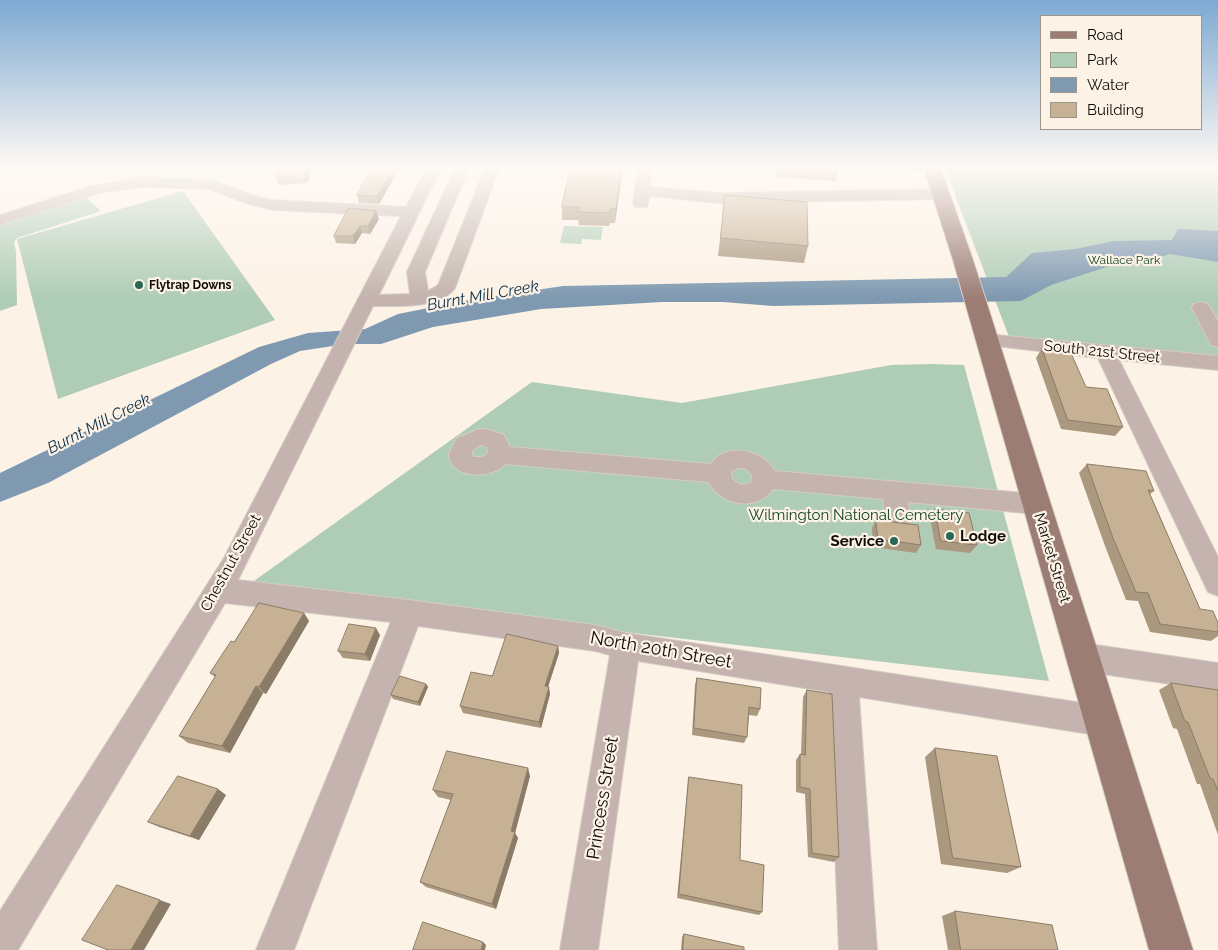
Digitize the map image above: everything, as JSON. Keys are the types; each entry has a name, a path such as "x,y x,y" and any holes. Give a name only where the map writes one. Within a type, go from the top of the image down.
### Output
{"main road":[{"name":"Market Street","path":"946,210 1171,950"}],"street":[{"path":"0,220 30,210"},
{"path":"379,210 412,212"},
{"path":"420,298 416,272 443,210"},
{"path":"368,301 420,298 442,292 446,288 476,210"},
{"name":"Chestnut Street","path":"0,946 233,566 359,321 412,212"},
{"path":"1201,308 1218,341"},
{"name":"South 21st Street","path":"986,340 1218,363"},
{"path":"1105,352 1218,584"},
{"path":"500,455 718,474 719,480 728,490 742,495 761,489 766,478 1036,504"},
{"path":"894,491 898,521"},
{"name":"North 20th Street","path":"218,590 409,612 595,638 626,646 1102,721"},
{"path":"275,950 409,612"},
{"name":"Princess Street","path":"579,950 626,646"},
{"path":"1082,657 1218,677"},
{"path":"843,681 858,950"}],"green space":[{"path":"45,210 101,211 17,238 14,242 16,251 17,305 0,311 0,225"},
{"name":"Flytrap Downs","path":"116,210 197,210 275,320 58,399 17,239"},
{"name":"Wallace Park","path":"961,210 1218,210 1218,363 1011,342"},
{"path":"564,226 603,227 601,240 582,239 581,244 560,243"},
{"name":"Wilmington National Cemetery","path":"891,365 964,365 1049,681 252,589 254,581 532,382 682,403"}],"water":[{"path":"1178,229 1218,231 1218,262 1170,254 1146,262 1116,264 1051,285 1021,301 773,306 723,302 662,302 541,309 433,327 381,344 346,344 300,351 271,364 48,483 0,502 0,473 259,347 308,333 365,329 398,314 469,300 563,286 1006,277 1032,253 1075,249 1114,241 1172,240"}],"building":[{"path":"348,210 376,211 368,226 360,226 353,236 334,236"},
{"path":"578,210 610,210 609,213 578,212"},
{"path":"724,210 807,210 808,246 721,238"},
{"path":"1042,348 1070,351 1086,387 1107,389 1123,427 1068,420"},
{"path":"1087,464 1146,471 1154,491 1148,490 1200,609 1213,611 1218,623 1218,632 1160,624 1148,593 1136,592 1113,538"},
{"path":"935,509 969,513 977,545 941,541"},
{"path":"876,520 918,525 921,545 878,539"},
{"path":"259,603 304,613 259,687 256,686 222,746 179,736 216,675 210,673 231,641 234,642"},
{"path":"349,624 376,628 365,654 338,651"},
{"path":"507,634 558,646 545,686 549,687 539,722 460,706 471,672 492,676"},
{"path":"400,676 426,684 418,702 391,695"},
{"path":"697,678 761,688 760,709 749,707 747,737 694,728"},
{"path":"1171,683 1218,690 1218,791 1213,779 1210,778 1188,722 1185,721"},
{"path":"807,690 832,694 839,857 812,853 810,789 800,787 800,754 805,755"},
{"path":"935,748 997,756 1021,867 953,858"},
{"path":"447,751 528,768 511,831 515,832 492,904 420,882 453,794 433,790"},
{"path":"178,776 218,789 190,836 148,822"},
{"path":"689,777 742,785 740,860 764,865 762,912 679,894"},
{"path":"117,885 160,900 131,950 108,950 82,940"},
{"path":"955,911 1052,925 1058,950 961,950"},
{"path":"423,922 483,942 481,950 413,950"},
{"path":"684,934 744,947 744,950 683,950"}],"place":[{"name":"Flytrap Downs","path":"139,285"},
{"name":"Lodge","path":"950,536"},
{"name":"Service","path":"894,541"}],"water label":[{"name":"Burnt Mill Creek","path":"483,296"},
{"name":"Burnt Mill Creek","path":"99,424"}]}
